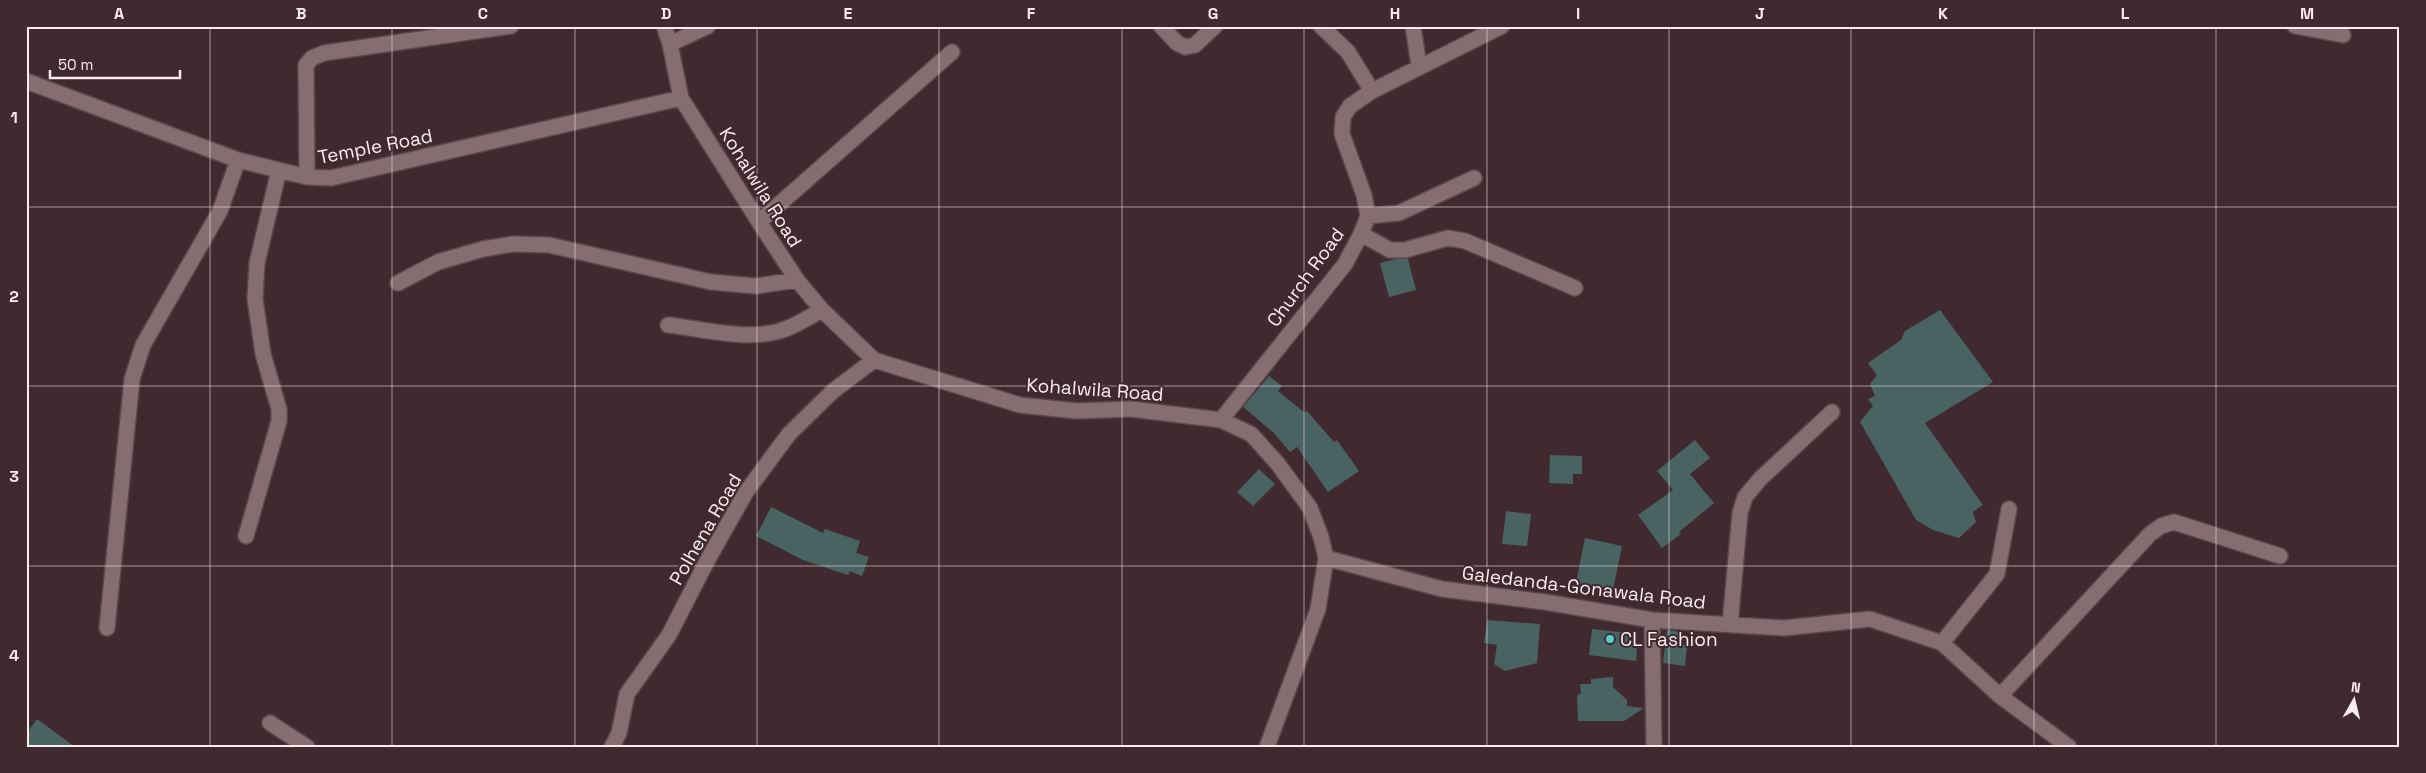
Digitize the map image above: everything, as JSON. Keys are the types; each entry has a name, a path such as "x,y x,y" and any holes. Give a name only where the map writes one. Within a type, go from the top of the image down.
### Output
{"street":[{"path":"307,177 306,65 312,58 324,53 511,26"},
{"name":"Kohalwila Road","path":"664,26 670,44 681,98 797,280 822,310 874,360 1020,405 1077,411 1131,409 1220,420 1251,434 1278,464 1310,508 1321,537 1326,558 1318,609 1267,747"},
{"path":"670,44 708,26"},
{"path":"1161,26 1177,43 1185,47 1195,45 1216,26"},
{"path":"1321,26 1348,52 1372,91"},
{"path":"1413,26 1419,66"},
{"path":"2295,26 2343,35"},
{"path":"1474,178 1399,213 1368,216 1364,195 1342,134 1343,117 1350,106 1372,91 1498,27"},
{"path":"759,222 952,52"},
{"name":"Temple Road","path":"26,81 238,160 307,177 330,178 356,174 681,98"},
{"path":"107,628 132,379 143,345 220,211 238,160"},
{"path":"246,536 279,421 279,409 264,354 255,299 257,263 279,170"},
{"name":"Church Road","path":"1220,420 1345,264 1368,216"},
{"path":"1361,234 1390,250 1405,250 1448,238 1465,241 1575,288"},
{"path":"398,283 438,262 483,248 513,244 549,244 710,282 756,286 797,280"},
{"path":"668,325 747,334 767,333 787,328 822,310"},
{"name":"Polhena Road","path":"612,747 619,733 627,694 669,635 707,561 746,492 789,434 833,391 874,360"},
{"path":"1730,625 1740,513 1745,497 1760,479 1832,412"},
{"path":"1942,643 1996,574 2008,509"},
{"path":"2000,696 2150,534 2161,526 2174,522 2280,556"},
{"name":"Galedanda-Gonawala Road","path":"1326,558 1442,589 1545,602 1652,620 1784,628 1870,619 1942,643 2000,696 2069,747"},
{"path":"1652,620 1654,747"},
{"path":"270,723 306,747"}],"building":[{"path":"1396,259 1408,259 1416,290 1389,297 1380,263"},
{"path":"1940,310 1993,382 1925,423 1983,505 1973,512 1976,522 1959,538 1933,530 1916,520 1860,422 1873,406 1868,399 1875,396 1870,384 1877,375 1868,363 1901,340 1905,331"},
{"path":"1269,376 1282,386 1278,391 1305,413 1307,411 1334,442 1337,440 1359,471 1328,492 1297,447 1290,452 1273,432 1243,407"},
{"path":"1695,440 1710,458 1690,474 1714,503 1679,532 1681,534 1662,548 1638,515 1673,490 1657,471"},
{"path":"1550,455 1582,456 1582,474 1573,474 1573,484 1549,483"},
{"path":"1259,469 1275,484 1253,506 1237,492"},
{"path":"771,507 823,533 825,529 860,541 856,553 869,557 862,576 850,571 848,575 803,560 756,536"},
{"path":"1506,511 1531,514 1527,546 1502,544"},
{"path":"1585,538 1622,546 1613,590 1576,583"},
{"path":"1487,620 1540,624 1537,663 1505,671 1494,664 1497,645 1484,643"},
{"name":"CL Fashion","path":"1592,629 1629,633 1628,645 1637,647 1636,661 1589,655"},
{"path":"1667,630 1682,632 1680,644 1687,645 1685,666 1663,663"},
{"path":"1613,677 1613,687 1627,700 1627,706 1644,708 1624,721 1578,721 1577,696 1581,693 1580,684 1591,684 1591,679"},
{"path":"37,719 75,747 26,747 26,734"}],"place":[{"name":"CL Fashion","path":"1610,639"}]}
